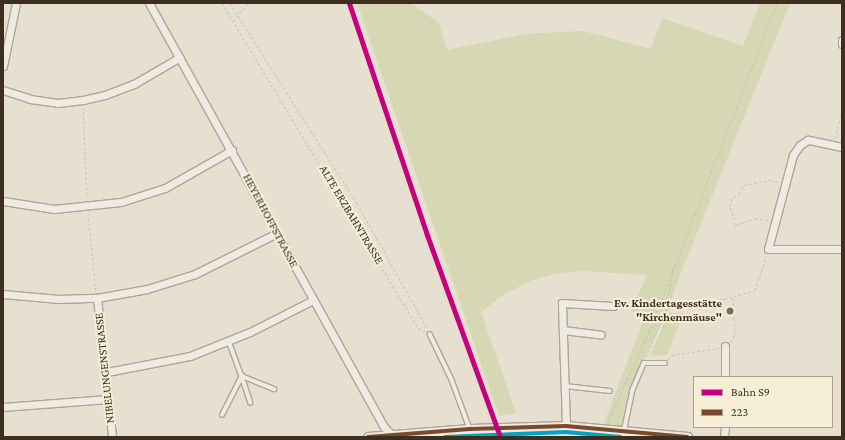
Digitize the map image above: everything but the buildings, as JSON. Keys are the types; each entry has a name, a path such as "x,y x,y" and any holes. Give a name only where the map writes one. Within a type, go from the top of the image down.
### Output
{"street":[{"path":"3,66 16,3"},
{"name":"HEYERHOFFSTRASSE","path":"149,3 232,150 312,300 392,436"},
{"path":"3,90 30,99 58,102 83,100 134,84 180,57"},
{"path":"842,147 808,140 800,145 793,155 774,221 768,250 842,249"},
{"path":"3,201 54,209 121,202 165,188 232,150"},
{"path":"3,294 59,299 97,298 147,289 195,274 277,233"},
{"name":"NIBELUNGENSTRASSE","path":"97,298 107,372 112,437"},
{"path":"107,372 190,356 250,332 312,300"},
{"path":"566,426 562,304 613,306"},
{"path":"563,330 601,335"},
{"path":"725,346 725,376"},
{"path":"3,407 108,399"},
{"path":"368,437 470,429 566,426 624,431 636,435 688,437"}],"lane":[{"path":"430,334 452,380 470,429"},
{"path":"229,341 252,403"},
{"path":"624,431 632,391 644,364 665,363"},
{"path":"242,376 274,389"},
{"path":"222,415 242,376"},
{"path":"565,386 610,391"}],"path":[{"name":"ALTE ERZBAHNTRASSE","path":"222,3 418,328 430,334"},
{"path":"230,3 357,203 430,334"},
{"path":"233,22 248,3"},
{"path":"604,430 649,332 673,266 777,3"},
{"path":"834,145 842,109"},
{"path":"774,221 757,218 736,225 730,206 733,198 739,194 744,185 770,180 785,184"},
{"path":"649,332 666,310 674,305 733,297 755,290 768,250"},
{"path":"644,364 666,310 673,266"},
{"path":"665,363 672,355 725,346 735,335 733,297"}],"green space":[{"path":"357,3 411,3 439,23 447,50 524,34 583,31 651,49 662,18 743,46 760,3 790,3 678,280 667,313 645,356 628,400 621,429 602,428 646,313 631,311 647,275 582,271 554,274 530,281 503,295 481,312 516,413 499,416"},
{"path":"668,313 684,313 667,355 650,356"}],"rail line":[{"name":"S9","path":"349,3 427,235 500,437"}],"transit line":[{"name":"223","path":"368,437 470,429 566,426 688,437"},
{"path":"445,437 566,432 621,437"}],"place":[{"name":"Ev. Kindertagesstätte \"Kirchenmäuse\"","path":"730,311"}]}
